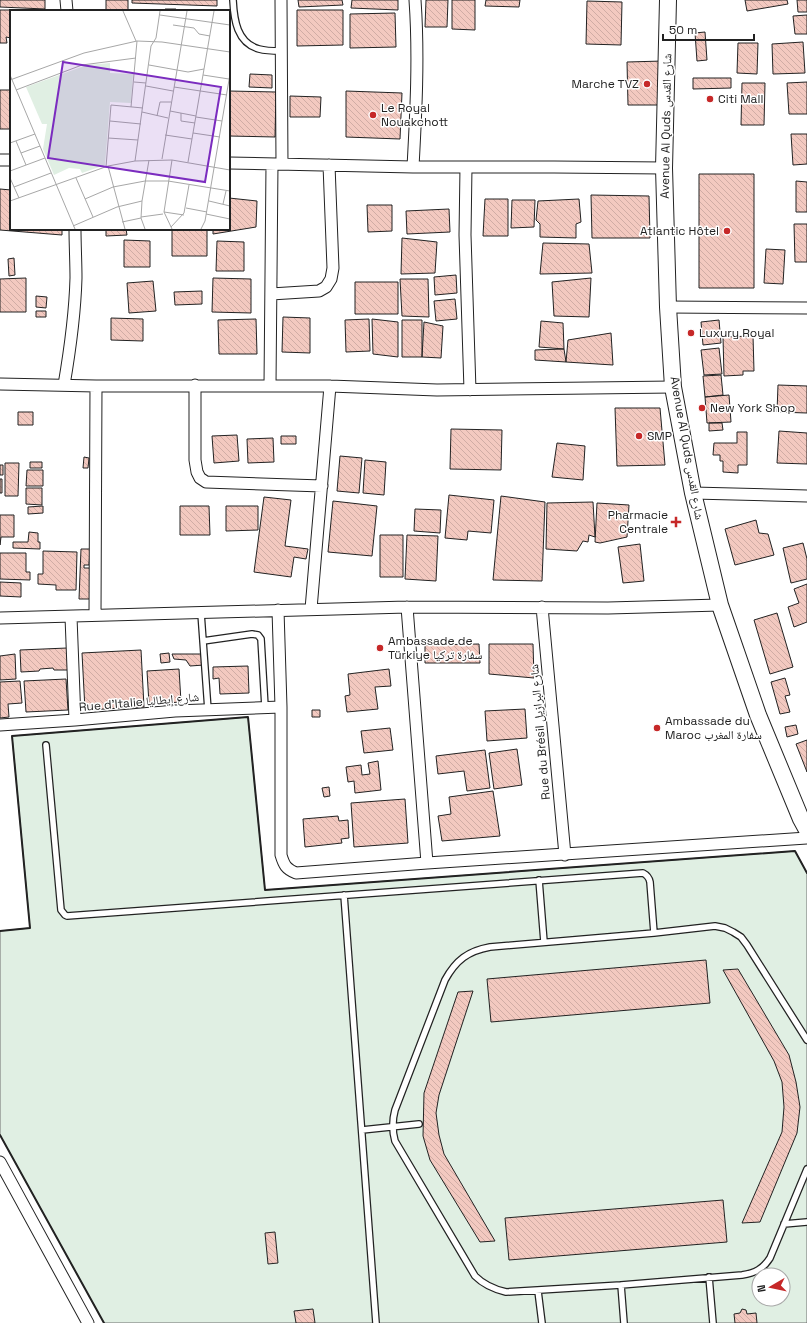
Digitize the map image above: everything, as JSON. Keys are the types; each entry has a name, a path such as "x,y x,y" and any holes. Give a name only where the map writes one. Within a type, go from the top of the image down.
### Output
{"street":[{"path":"66,0 67,10"},
{"path":"270,385 271,294 282,51 281,0"},
{"path":"413,167 416,100 415,0"},
{"name":"Avenue Al Quds شارع القدس","path":"668,0 664,168 668,307 673,387 693,493 720,605 758,715 805,822"},
{"path":"230,163 413,167 554,166 664,168"},
{"path":"271,294 319,291 326,287 331,279 333,268 329,165"},
{"path":"466,167 465,235 470,390"},
{"path":"64,386 73,328 76,279 75,230"},
{"path":"668,307 807,308"},
{"path":"0,384 64,386 270,385 437,390 673,387"},
{"path":"195,385 195,460 197,472 200,478 206,482 322,486"},
{"path":"95,615 96,386"},
{"path":"311,609 330,386"},
{"path":"693,493 807,496"},
{"path":"0,618 407,607 608,608 720,605"},
{"path":"407,607 427,863"},
{"name":"Rue du Brésil شارع البرازيل","path":"542,607 565,855"},
{"path":"278,610 281,855 288,870 296,873 305,873 427,863 807,838"},
{"path":"70,616 75,720"},
{"name":"Rue d'Italie شارع إيطاليا","path":"0,726 176,711 280,707"},
{"path":"0,1162 88,1323"}],"lane":[{"path":"233,0 237,30 247,43 259,49 282,51"},
{"path":"201,612 208,710"},
{"path":"203,640 252,634 258,635 261,639 266,707"},
{"path":"46,745 61,910 64,915 70,917 642,873 646,875 650,882 654,933"},
{"path":"539,880 544,942"},
{"path":"344,896 376,1323"},
{"path":"807,1040 747,945 741,937 725,928 715,926 479,949 458,961 450,970 392,1118 395,1141 475,1276 483,1284 494,1290 506,1292 621,1285 749,1274 761,1268 770,1258 807,1169"},
{"path":"362,1130 419,1124"},
{"path":"784,1224 807,1222"},
{"path":"709,1277 713,1323"},
{"path":"621,1285 624,1323"},
{"path":"538,1291 542,1323"}],"green space":[{"path":"248,717 265,890 795,851 807,873 807,1323 104,1323 0,1135 0,931 30,928 12,736"}],"building":[{"path":"0,0 45,0 45,9 0,7"},
{"path":"106,0 128,0 128,10 106,10"},
{"path":"132,0 217,0 217,6 132,3"},
{"path":"298,0 342,0 343,5 299,7"},
{"path":"352,0 398,0 398,10 351,8"},
{"path":"426,0 448,0 447,27 425,27"},
{"path":"452,0 475,0 475,30 452,29"},
{"path":"486,0 520,0 519,7 485,6"},
{"path":"745,0 787,0 788,4 747,11"},
{"path":"797,0 807,0 807,12 798,12"},
{"path":"587,1 622,2 621,45 586,44"},
{"path":"165,9 176,9 176,10"},
{"path":"0,10 10,10 10,38 6,37 7,43 0,43"},
{"path":"297,10 343,10 343,45 297,46"},
{"path":"395,13 396,47 350,48 350,14"},
{"path":"807,15 807,34 795,34 793,16"},
{"path":"705,32 707,60 697,61 695,33"},
{"path":"803,42 805,73 773,74 772,44"},
{"path":"738,43 758,43 757,74 737,73"},
{"path":"663,61 663,105 628,105 627,62"},
{"path":"250,74 272,75 272,88 249,87"},
{"path":"693,78 731,78 731,88 693,89"},
{"path":"807,82 807,114 789,114 787,83"},
{"path":"742,83 765,83 764,125 741,125"},
{"path":"0,90 10,90 10,129 0,129"},
{"path":"230,91 276,92 275,137 230,136"},
{"name":"Le Royal Nouakchott","path":"346,91 402,93 400,139 346,137"},
{"path":"290,96 321,97 320,117 290,117"},
{"path":"791,134 807,134 807,164 793,165"},
{"name":"Atlantic Hôtel","path":"699,174 754,174 754,288 699,288"},
{"path":"796,181 807,182 807,212 796,212"},
{"path":"0,189 10,190 10,230 62,230 62,235 0,230"},
{"path":"591,195 649,196 650,238 592,238"},
{"path":"230,198 257,201 256,227 213,234 213,230 230,230"},
{"path":"485,199 508,199 508,236 483,236"},
{"path":"579,199 581,222 576,224 576,238 540,237 540,224 536,220 538,201"},
{"path":"512,200 535,200 534,227 511,228"},
{"path":"367,205 392,205 392,231 368,232"},
{"path":"449,209 450,232 407,234 406,211"},
{"path":"794,224 807,224 807,262 795,262"},
{"path":"106,230 126,230 127,235 106,236"},
{"path":"172,230 207,230 207,256 172,256"},
{"path":"402,238 437,242 435,273 401,274"},
{"path":"124,240 150,241 150,267 124,267"},
{"path":"217,241 244,242 244,271 216,271"},
{"path":"543,243 589,244 592,273 540,274"},
{"path":"766,249 785,250 783,284 764,283"},
{"path":"14,258 15,275 9,276 8,259"},
{"path":"456,275 457,293 435,295 434,277"},
{"path":"26,278 26,312 0,312 0,279"},
{"path":"213,278 251,279 251,313 212,312"},
{"path":"591,278 589,317 554,316 552,282"},
{"path":"400,279 428,279 429,317 402,316"},
{"path":"153,281 156,311 129,313 127,283"},
{"path":"355,282 398,282 398,314 355,314"},
{"path":"202,291 202,304 175,305 174,292"},
{"path":"36,296 47,297 46,308 36,307"},
{"path":"455,299 457,319 436,321 434,301"},
{"path":"36,311 46,311 46,317 36,317"},
{"path":"283,317 310,318 310,353 282,352"},
{"path":"111,318 143,319 143,341 111,340"},
{"path":"256,319 257,354 219,354 218,320"},
{"path":"369,319 370,351 346,352 345,320"},
{"path":"372,319 398,322 398,357 373,354"},
{"path":"402,320 422,320 422,357 402,357"},
{"path":"719,320 721,343 703,345 701,322"},
{"path":"541,321 563,323 564,349 539,347"},
{"path":"424,322 443,326 441,358 422,357"},
{"path":"611,333 613,365 566,362 568,340"},
{"path":"753,336 754,371 743,371 743,375 724,376 723,337"},
{"path":"719,348 722,374 704,375 701,350"},
{"path":"564,349 566,362 535,360 535,350"},
{"path":"721,375 723,395 705,397 703,376"},
{"path":"778,385 807,386 807,413 777,412"},
{"path":"729,395 731,422 707,423 705,397"},
{"name":"SMP","path":"615,408 660,408 665,465 617,466"},
{"path":"18,412 33,412 33,425 18,425"},
{"path":"709,423 722,423 723,430 709,431"},
{"path":"451,429 502,430 501,470 450,469"},
{"path":"779,431 807,433 807,464 777,463"},
{"path":"737,432 747,432 747,465 738,465 738,473 723,472 723,461 720,461 720,455 713,455 714,443 737,443"},
{"path":"237,435 239,461 214,463 212,436"},
{"path":"281,436 296,436 296,444 281,444"},
{"path":"273,438 274,462 248,463 247,439"},
{"path":"557,443 585,446 583,480 552,477"},
{"path":"340,456 362,458 359,493 337,491"},
{"path":"84,457 89,458 88,468 83,468"},
{"path":"365,460 386,462 384,495 363,493"},
{"path":"30,462 42,462 42,468 30,468"},
{"path":"5,463 19,463 18,496 5,496"},
{"path":"0,465 3,465 3,475 0,475"},
{"path":"27,470 43,470 43,486 26,486"},
{"path":"0,479 2,479 2,493 0,493"},
{"path":"26,488 42,488 42,505 26,504"},
{"path":"449,495 494,500 491,533 468,531 467,540 445,538"},
{"path":"501,496 545,502 542,581 493,580"},
{"path":"264,497 291,500 285,546 308,549 306,559 294,557 291,577 254,572"},
{"path":"333,501 377,506 372,556 328,552"},
{"path":"593,502 595,537 589,535 588,542 583,541 577,551 546,549 547,503"},
{"path":"597,503 629,505 627,537 600,543 595,542"},
{"path":"43,506 43,513 28,514 28,507"},
{"path":"180,506 209,506 210,535 180,535"},
{"path":"226,506 258,506 258,530 226,531"},
{"path":"415,509 441,510 440,533 414,531"},
{"path":"0,515 14,515 14,537 1,537 0,545"},
{"path":"756,520 759,533 768,534 774,555 735,565 725,529"},
{"path":"29,532 38,533 40,549 13,548 13,542 28,542"},
{"path":"380,535 403,535 403,577 380,577"},
{"path":"407,535 438,536 436,581 405,579"},
{"path":"803,543 807,559 807,579 791,583 783,548"},
{"path":"640,544 644,581 623,583 618,547"},
{"path":"81,549 90,549 89,565 84,565 84,568 91,568 90,599 79,599"},
{"path":"43,551 77,552 76,590 56,590 56,585 38,584 38,574 43,574"},
{"path":"0,553 26,553 26,572 30,572 30,580 0,579"},
{"path":"0,582 21,583 21,597 0,596"},
{"path":"807,584 807,622 794,627 788,607 799,603 794,589"},
{"path":"777,613 793,667 770,674 754,620"},
{"path":"479,644 480,663 425,663 425,645"},
{"path":"489,644 533,644 534,678 489,674"},
{"path":"67,648 68,670 54,670 53,668 40,669 39,671 21,672 20,650"},
{"path":"141,650 144,707 85,710 82,653"},
{"path":"169,653 170,662 161,663 160,654"},
{"path":"15,654 16,679 0,680 0,656"},
{"path":"172,654 203,654 204,665 190,666 186,660 174,659"},
{"path":"248,666 249,693 220,694 219,678 213,679 213,667"},
{"path":"179,669 181,702 149,704 147,671"},
{"path":"389,669 391,686 375,687 378,709 347,712 345,696 350,695 348,674"},
{"path":"785,678 790,695 785,696 790,712 780,714 771,682"},
{"path":"66,679 68,710 26,712 24,681"},
{"path":"20,681 22,703 8,704 9,717 0,718 0,682"},
{"path":"525,709 527,738 487,741 485,711"},
{"path":"312,710 320,710 320,717 312,717"},
{"path":"796,725 798,734 787,737 785,727"},
{"path":"390,728 393,750 364,753 361,731"},
{"path":"807,740 807,772 796,744"},
{"path":"517,749 522,785 494,789 489,753"},
{"path":"485,750 490,788 467,791 464,771 438,774 436,756"},
{"path":"378,761 381,790 355,793 354,781 348,782 346,767 361,765 362,775 370,774 368,763"},
{"path":"329,787 330,796 324,797 322,788"},
{"path":"493,791 500,836 442,841 438,816 451,814 449,797"},
{"path":"405,799 408,843 354,847 351,803"},
{"path":"338,816 339,821 348,820 349,838 341,839 342,843 305,847 303,819"},
{"path":"706,960 710,1003 491,1022 487,979"},
{"path":"738,969 789,1055 796,1082 800,1107 797,1133 760,1222 742,1223 782,1132 784,1107 782,1082 774,1061 723,970"},
{"path":"473,991 439,1095 436,1113 439,1135 444,1154 495,1241 480,1242 430,1160 423,1136 424,1093 458,992"},
{"path":"723,1200 727,1242 509,1260 505,1218"},
{"path":"275,1232 278,1263 268,1264 265,1233"},
{"path":"313,1309 315,1323 296,1323 294,1311"},
{"path":"742,1309 746,1310 747,1314 756,1313 757,1323 735,1323 734,1314 740,1313"}],"wall":[{"path":"0,931 30,928 12,736 248,717 265,890 795,851 807,873"},
{"path":"0,1135 104,1323"}],"place":[{"name":"Marche TVZ","path":"647,84"},
{"name":"Citi Mall","path":"710,99"},
{"name":"Le Royal Nouakchott","path":"373,115"},
{"name":"Atlantic Hôtel","path":"727,231"},
{"name":"Luxury Royal","path":"691,333"},
{"name":"New York Shop","path":"702,408"},
{"name":"SMP","path":"639,436"},
{"name":"Pharmacie Centrale","path":"676,522"},
{"name":"Ambassade de Türkiye سفارة تركيا","path":"380,648"},
{"name":"Ambassade du Maroc سفارة المغرب","path":"657,728"}]}
